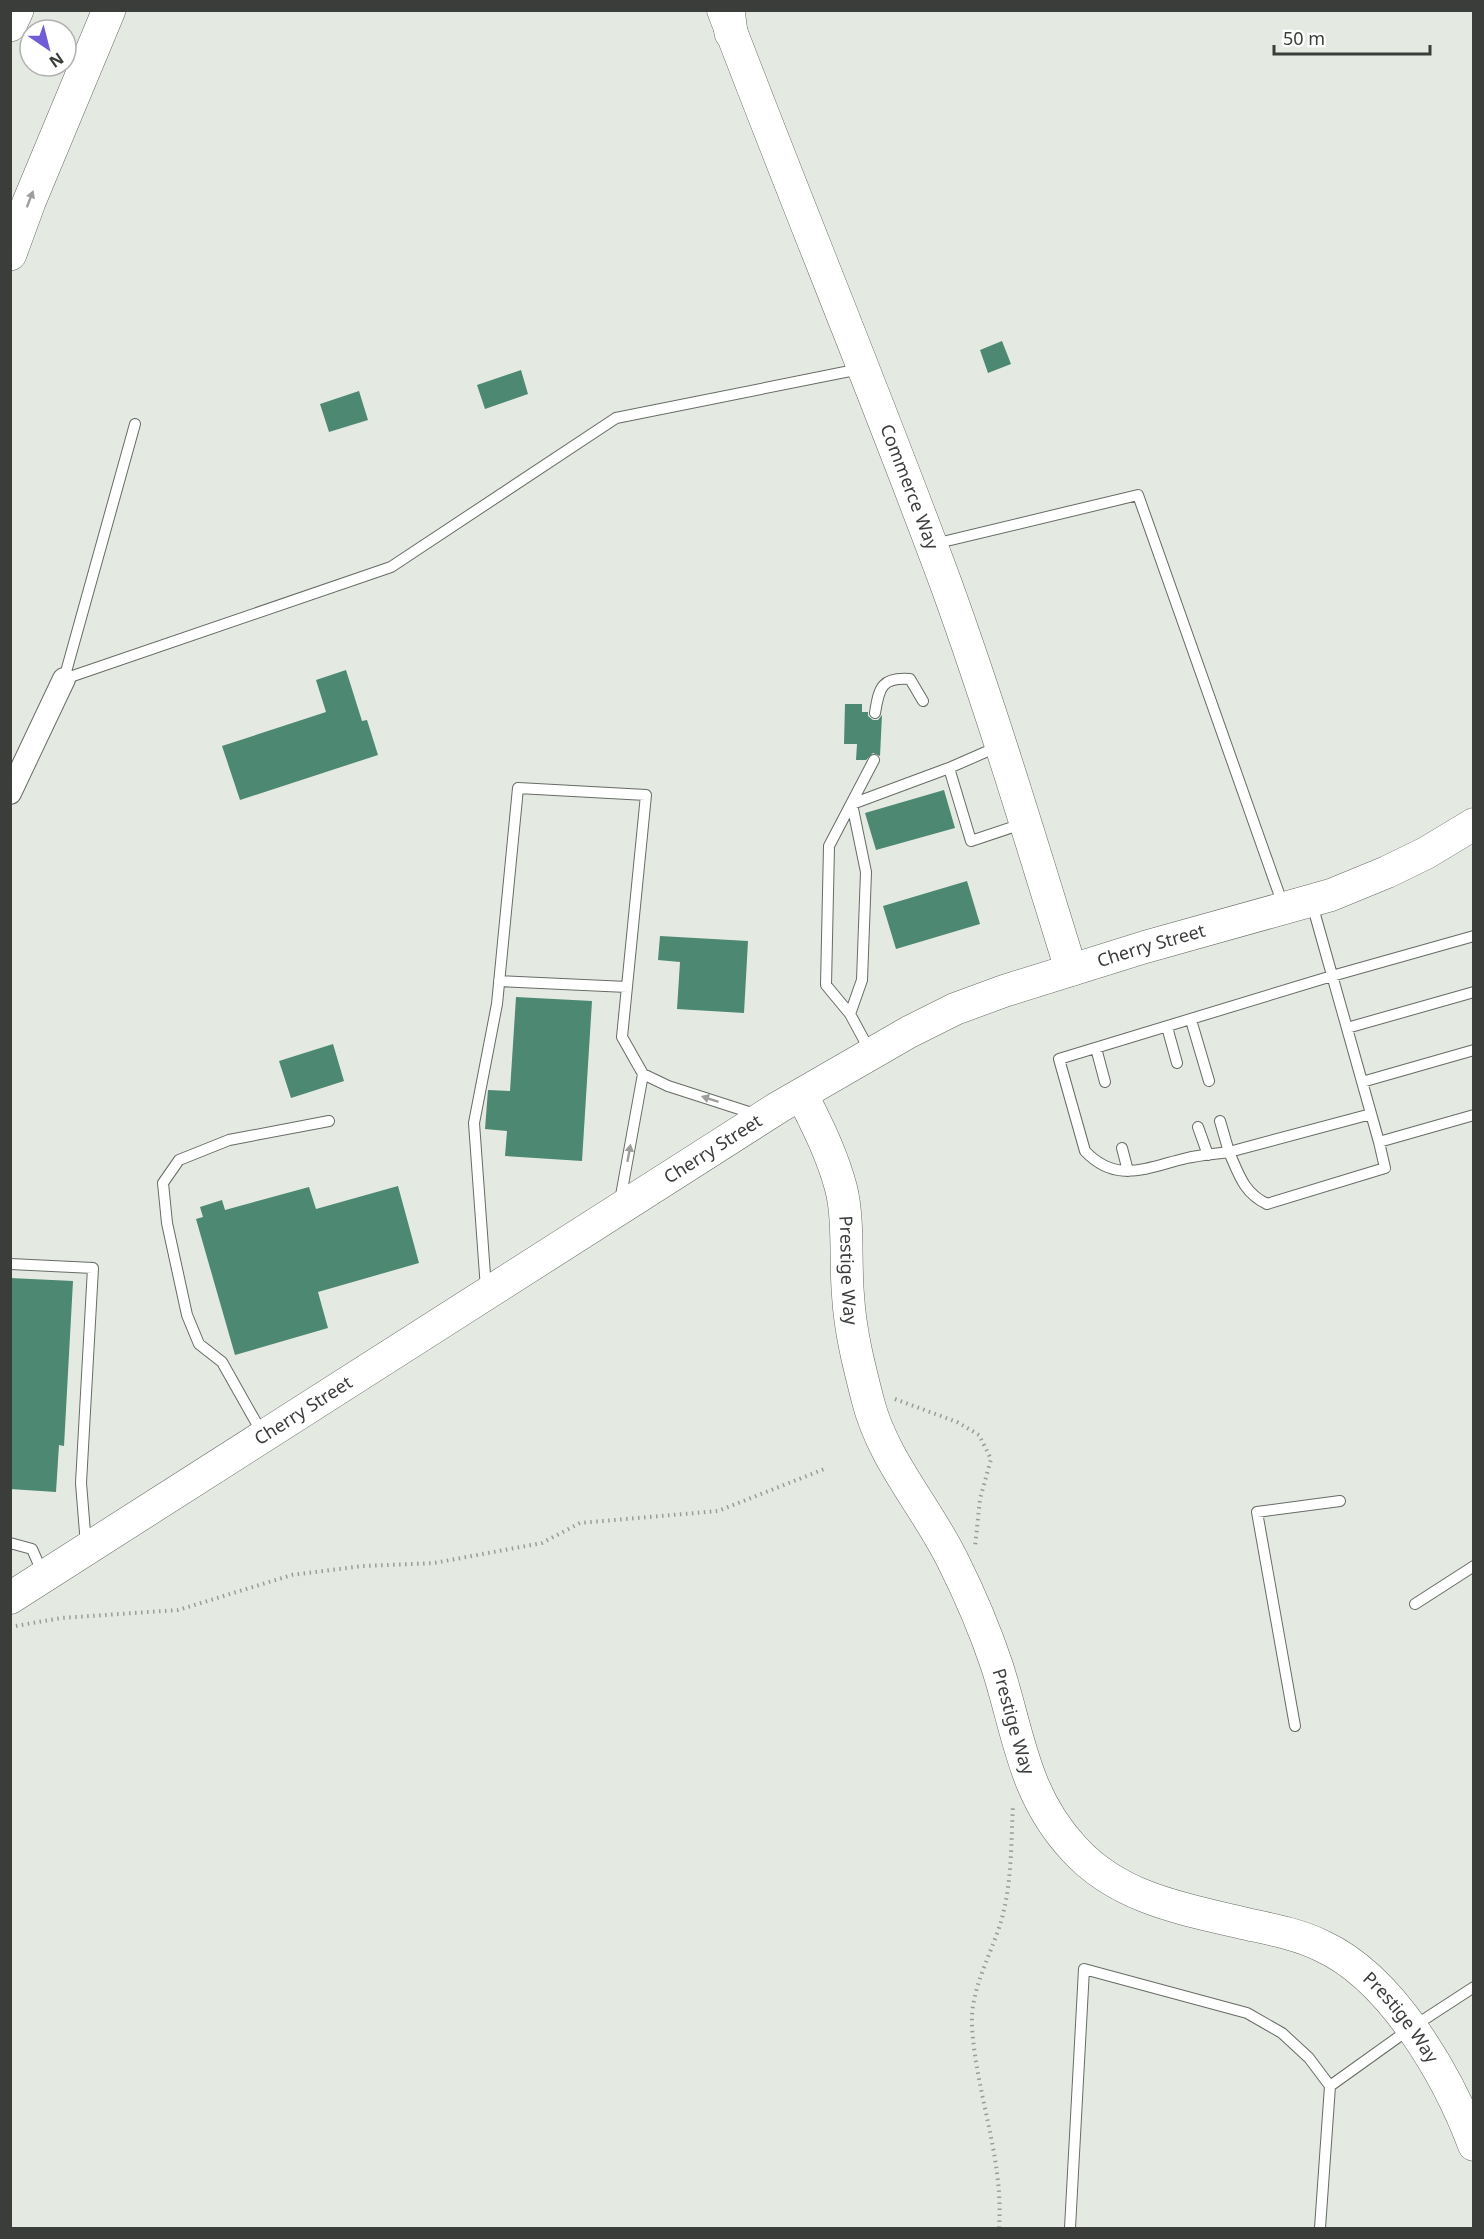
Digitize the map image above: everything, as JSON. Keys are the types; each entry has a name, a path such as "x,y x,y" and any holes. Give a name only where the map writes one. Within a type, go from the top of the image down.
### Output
{"highway":[{"path":"10,25 17,10"},
{"path":"10,254 29,202 109,10"}],"main road":[{"name":"Commerce Way","path":"727,18 930,545 1000,745 1071,970"},
{"name":"Cherry Street","path":"10,1598 765,1117 916,1028 956,1010 1071,970 1331,895 1426,853 1473,824"},
{"name":"Prestige Way","path":"801,1095 828,1147 842,1191 848,1299 856,1351 875,1427 951,1558 972,1603 997,1667 1027,1774 1046,1813 1078,1854 1115,1883 1166,1905 1294,1935 1323,1946 1349,1961 1373,1980 1411,2028 1448,2086 1473,2145"}],"street":[{"path":"10,793 64,679"}],"lane":[{"path":"64,679 391,567 616,418 863,368"},
{"path":"64,679 135,424"},
{"path":"930,545 1138,495 1298,904 1332,976 1385,1168 1267,1204 1258,1200 1245,1188 1229,1152 1220,1121"},
{"path":"875,713 877,696 886,682 896,678 910,679 923,701"},
{"path":"852,804 949,768 1000,745"},
{"path":"871,1053 850,1014 826,985 829,846 874,760"},
{"path":"949,768 971,841 1025,823"},
{"path":"486,1296 474,1123 497,1004 518,788 646,795 622,1037 642,1074 668,1086 765,1117"},
{"path":"850,1014 862,980 866,872 852,804"},
{"path":"1371,1114 1229,1152 1128,1172 1110,1168 1093,1160 1085,1151 1059,1059 1332,976 1473,936"},
{"path":"499,981 627,987"},
{"path":"1347,1028 1473,992"},
{"path":"1191,1020 1209,1081"},
{"path":"1167,1027 1177,1063"},
{"path":"1096,1048 1105,1082"},
{"path":"1362,1082 1473,1050"},
{"path":"618,1210 642,1074"},
{"path":"1379,1142 1473,1115"},
{"path":"264,1436 222,1362 199,1344 187,1315 167,1223 163,1183 179,1160 229,1140 329,1121"},
{"path":"1198,1127 1208,1155"},
{"path":"1122,1148 1128,1172"},
{"path":"10,1264 93,1268 81,1483 87,1550"},
{"path":"1295,1726 1257,1512 1340,1501"},
{"path":"10,1543 32,1549 44,1577"},
{"path":"1415,1604 1473,1566"},
{"path":"1070,2229 1084,1969 1246,2013 1282,2033 1309,2058 1330,2086 1320,2229"},
{"path":"1330,2086 1473,1987"}],"path":[{"path":"864,1386 923,1411 957,1422 979,1435 991,1459 980,1499 975,1548"},
{"path":"10,1627 61,1618 178,1610 292,1575 363,1566 434,1563 542,1543 580,1523 718,1511 827,1467"},
{"path":"999,2229 1001,2204 997,2160 981,2088 972,2027 973,1999 1002,1918 1009,1889 1013,1803 1027,1774"}],"building":[{"path":"1002,341 1011,364 988,373 980,350"},
{"path":"521,370 528,394 485,409 477,385"},
{"path":"359,391 368,420 329,432 320,404"},
{"path":"346,670 362,721 367,720 378,755 240,800 222,746 326,712 316,680"},
{"path":"845,704 862,704 862,712 868,712 868,716 873,720 878,720 882,715 880,756 873,753 866,760 856,760 857,744 844,744"},
{"path":"944,790 955,828 876,850 865,813"},
{"path":"967,881 980,924 896,949 883,906"},
{"path":"660,936 748,941 744,1013 677,1009 680,962 658,960"},
{"path":"516,997 592,1001 582,1161 505,1156 507,1131 485,1129 488,1090 510,1091"},
{"path":"333,1044 344,1081 291,1098 279,1061"},
{"path":"398,1186 419,1263 318,1292 328,1328 235,1355 196,1219 203,1217 200,1207 222,1200 225,1210 309,1187 316,1209"},
{"path":"10,1278 73,1281 64,1446 59,1445 56,1492 10,1489"}]}
